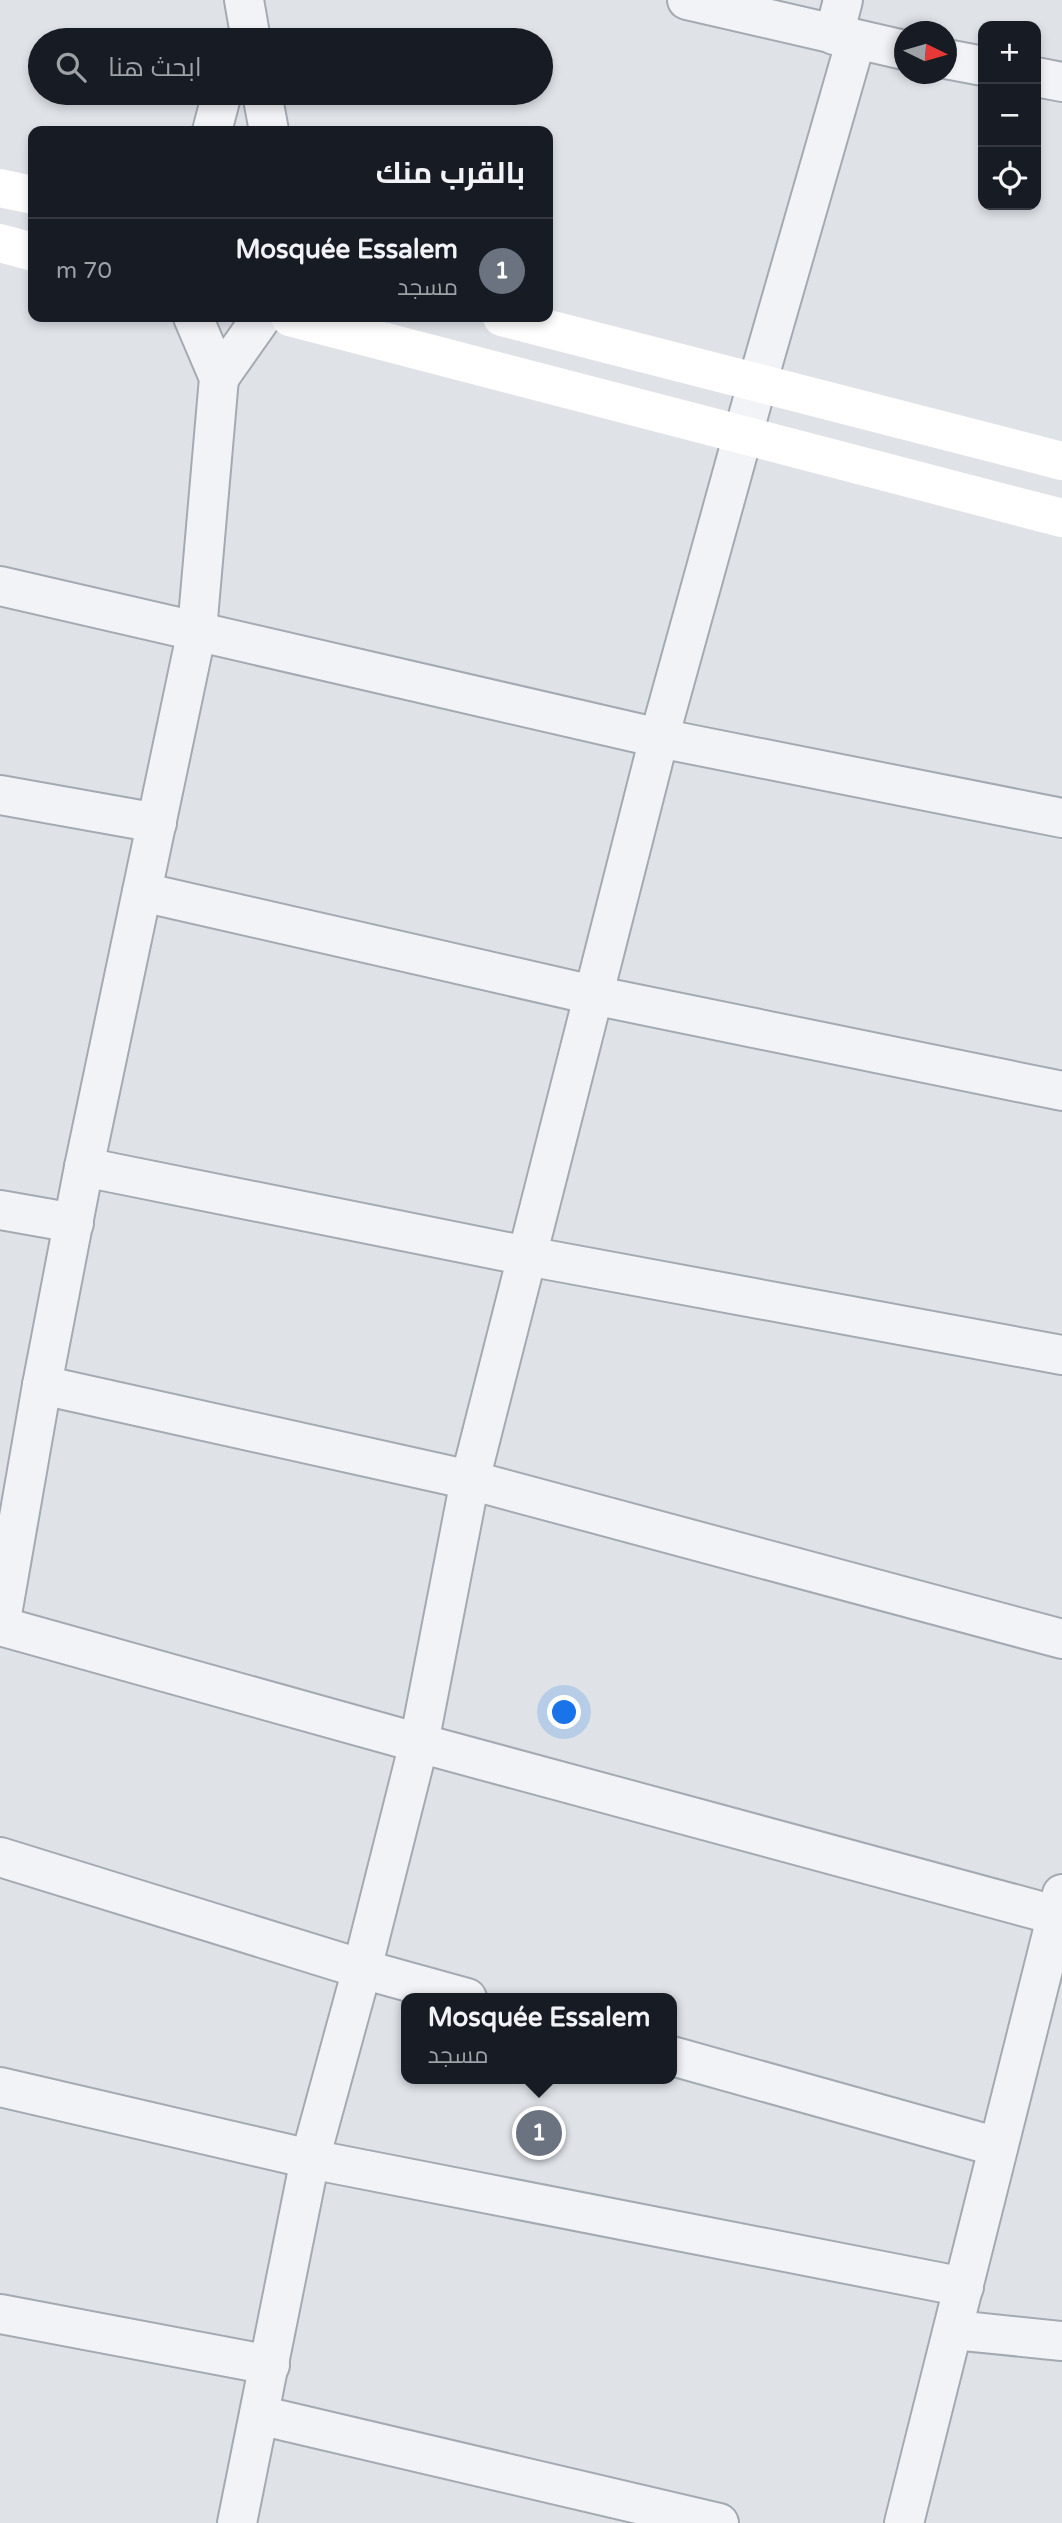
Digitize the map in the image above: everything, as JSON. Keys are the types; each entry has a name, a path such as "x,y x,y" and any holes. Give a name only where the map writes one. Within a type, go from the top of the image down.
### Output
{"main road":[{"path":"0,188 28,194"},
{"path":"0,243 28,250"},
{"path":"308,322 1062,518"},
{"path":"521,322 1062,461"}],"street":[{"path":"687,0 845,25 894,45"},
{"path":"237,2523 310,2159 362,1969 419,1743 470,1480 659,738 757,384 845,25"},
{"path":"957,61 978,65"},
{"path":"1041,78 1062,82"},
{"path":"213,126 219,105"},
{"path":"264,105 268,126"},
{"path":"195,322 219,378 197,630 84,1167 42,1385 15,1453 0,1626 419,1743 1061,1909 904,2523"},
{"path":"219,378 258,322"},
{"path":"0,586 659,738 1062,818"},
{"path":"0,794 157,823"},
{"path":"142,891 593,995 1062,1091"},
{"path":"84,1167 527,1256 1062,1355"},
{"path":"0,1210 74,1223"},
{"path":"42,1385 470,1480 1062,1639"},
{"path":"0,1857 362,1969 449,1993"},
{"path":"677,2057 999,2147"},
{"path":"0,2087 310,2159 964,2287"},
{"path":"0,2314 270,2365"},
{"path":"954,2330 1062,2341"},
{"path":"260,2415 719,2523"}],"place":[{"name":"Mosquée Essalem","path":"539,2133"}]}
